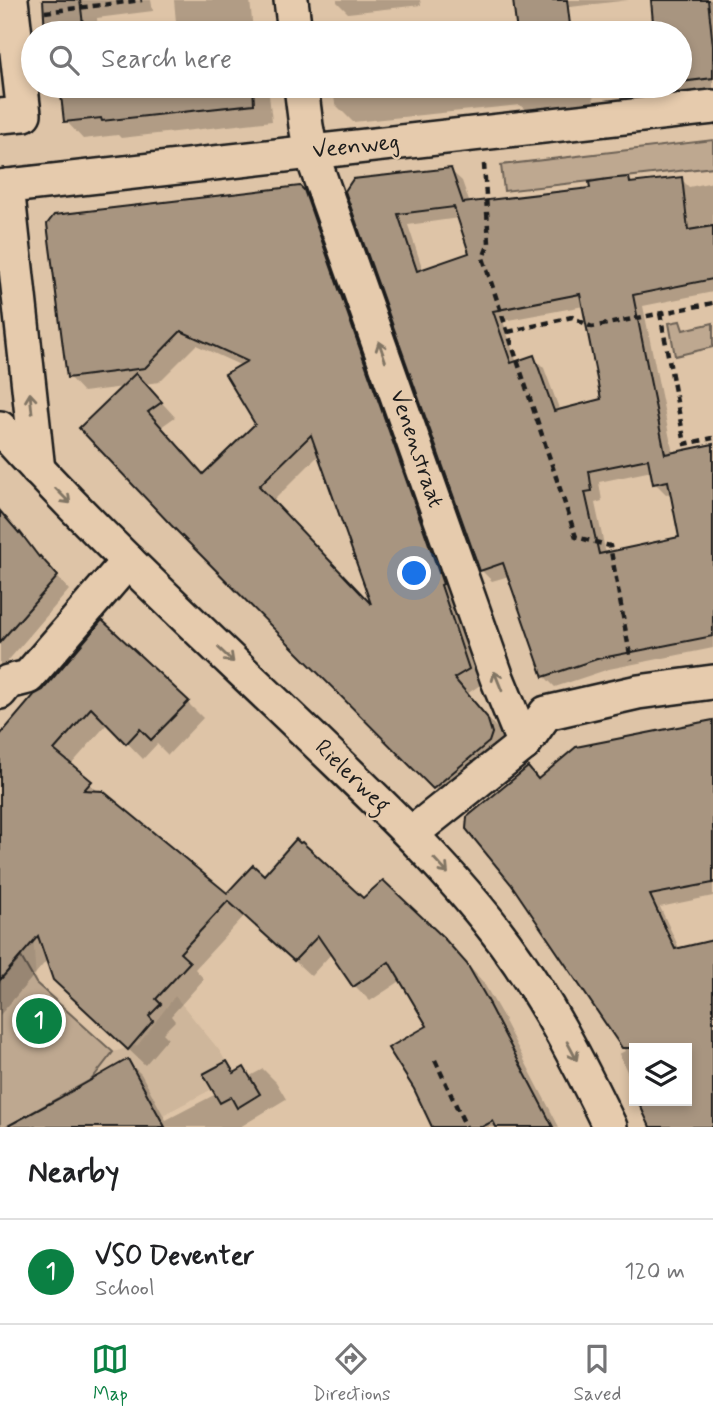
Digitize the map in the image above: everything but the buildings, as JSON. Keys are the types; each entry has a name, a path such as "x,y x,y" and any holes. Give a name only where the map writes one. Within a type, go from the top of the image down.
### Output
{"street":[{"path":"291,0 294,21"},
{"path":"12,8 21,88"},
{"path":"0,116 24,114 22,98"},
{"name":"Venenstraat","path":"303,98 312,152 492,665 524,744"},
{"name":"Veenweg","path":"4,187 713,107"},
{"path":"4,187 38,470"},
{"name":"Rielerweg","path":"0,428 128,561 411,834 461,888 506,944 555,1017 610,1127"},
{"path":"0,692 8,682 28,677 128,561"},
{"path":"411,834 524,744 546,713 638,692 713,682"}],"path":[{"path":"12,8 142,0"},
{"path":"482,133 489,243 483,258 576,537 610,547 638,692"},
{"path":"508,332 572,317 592,327 713,303"},
{"path":"660,313 685,443 713,438"},
{"path":"435,1060 467,1127"}],"shaded area":[{"path":"713,140 713,167 504,191 501,165"},
{"path":"680,321 683,330 713,323 713,347 675,356 669,323"},
{"path":"0,899 33,930 36,983 113,1052 138,1045 175,996 219,1050 232,1072 216,1087 140,1127 0,1127"},
{"path":"21,957 36,983 113,1052 92,1079 6,1127 0,1127 0,980"}],"place":[{"name":"VSO Deventer","path":"39,1021"}]}
